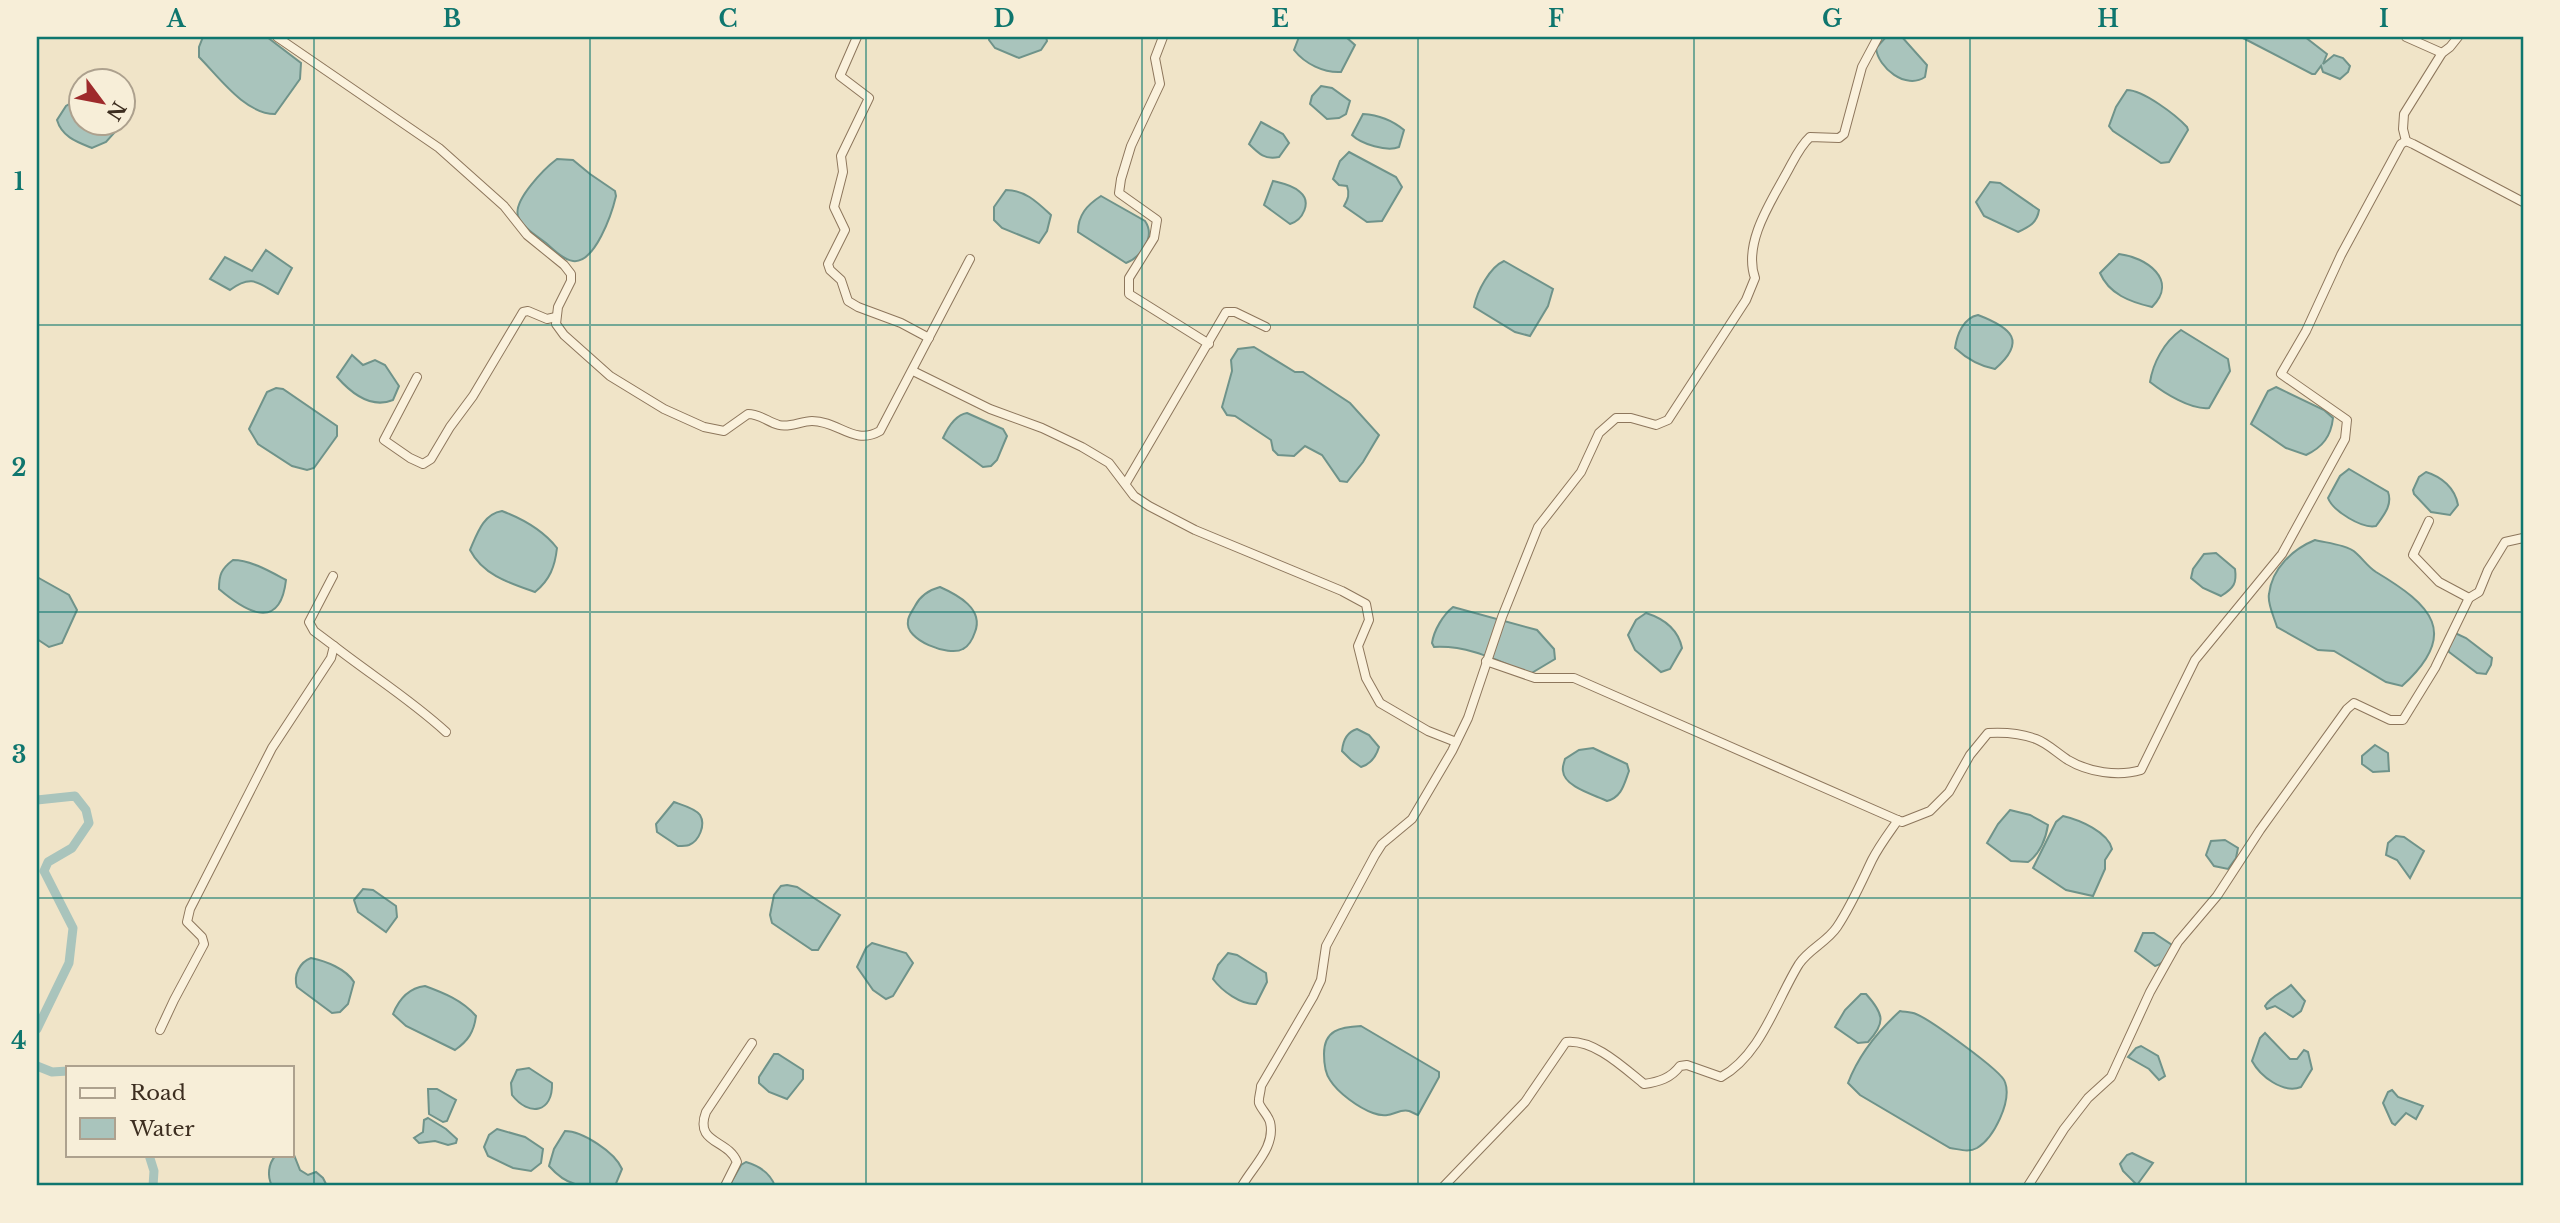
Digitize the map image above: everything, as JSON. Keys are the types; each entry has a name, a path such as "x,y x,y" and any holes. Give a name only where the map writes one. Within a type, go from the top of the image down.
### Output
{"street":[{"path":"277,37 439,149 504,206 527,235 564,265 571,274 571,281 556,317 556,324 564,335 610,376 664,409 715,430 724,431 748,414 754,414 781,425 822,422 858,436 870,436 880,431 970,258"},
{"path":"857,37 840,76 869,98 841,156 843,172 834,207 845,230 828,264 841,280 848,301 929,338"},
{"path":"1163,37 1155,58 1160,84 1131,146 1119,193 1157,220 1154,238 1129,278 1129,294 1209,344"},
{"path":"1242,1186 1261,1161 1270,1139 1270,1124 1259,1103 1261,1086 1313,997 1321,979 1326,946 1375,855 1382,844 1412,819 1468,719 1502,617 1538,527 1581,472 1599,433 1616,418 1631,418 1656,425 1668,419 1727,330 1752,286 1755,278 1752,255 1758,230 1774,196 1807,140 1810,137 1839,138 1844,134 1862,67 1878,37"},
{"path":"2406,37 2442,53"},
{"path":"2458,37 2442,53 2404,114 2403,129 2406,141 2523,202"},
{"path":"1486,661 1535,678 1573,678 1902,822 1930,811 1949,792 1970,755 1988,733 2007,731 2037,739 2070,761 2095,771 2129,773 2141,769 2195,660 2282,554 2345,439 2347,420 2281,374 2306,331 2341,254 2385,170 2400,144 2406,141"},
{"path":"417,377 384,440 423,464 431,459 473,396 523,312 528,311 547,319 556,317"},
{"path":"1126,483 1226,312 1235,312 1266,327"},
{"path":"913,371 990,409 1042,428 1082,447 1108,463 1134,496 1195,530 1342,591 1366,604 1369,620 1358,646 1366,678 1380,704 1428,731 1456,742"},
{"path":"2429,521 2413,555 2439,582 2469,598"},
{"path":"2028,1186 2064,1129 2088,1098 2111,1077 2150,992 2178,942 2217,896 2260,830 2347,709 2354,703 2390,720 2403,720 2435,668 2469,598 2479,592 2488,570 2505,542 2523,538"},
{"path":"333,576 309,622 314,631 404,696 446,732"},
{"path":"160,1030 204,944 202,937 187,922 190,909 272,748 331,658 334,646"},
{"path":"1444,1186 1525,1102 1566,1042 1581,1043 1611,1058 1644,1084 1656,1083 1674,1073 1680,1066 1688,1065 1721,1077 1729,1072 1746,1055 1763,1029 1801,961 1835,930 1873,858 1898,820"},
{"path":"724,1186 737,1162 734,1153 704,1132 702,1124 706,1112 752,1043"}],"water":[{"path":"203,37 267,37 301,63 300,79 275,114 253,108 233,93 199,57"},
{"path":"989,37 1046,37 1047,41 1041,50 1019,58 995,48"},
{"path":"1299,37 1346,37 1355,45 1341,72 1328,71 1315,67 1298,55 1294,50"},
{"path":"1886,37 1902,37 1927,65 1925,77 1910,81 1887,69 1876,48"},
{"path":"2241,37 2305,37 2327,54 2323,64 2334,55 2343,58 2350,66 2340,79 2323,72 2321,66 2312,74"},
{"path":"1321,86 1332,88 1350,101 1346,114 1327,119 1310,104 1312,96"},
{"path":"2127,90 2150,99 2187,127 2188,130 2169,162 2161,163 2109,126 2116,107"},
{"path":"66,106 66,134 62,131 57,120"},
{"path":"1363,114 1385,119 1404,130 1399,147 1374,146 1352,135"},
{"path":"1261,122 1283,134 1289,143 1279,157 1262,155 1249,144"},
{"path":"68,136 111,136 106,142 92,148"},
{"path":"1349,152 1396,177 1402,187 1382,221 1367,222 1344,206 1348,196 1347,186 1339,185 1333,179 1340,161"},
{"path":"557,159 573,160 615,191 614,204 601,236 581,260 573,261 562,256 526,228 518,216 520,202 525,193"},
{"path":"1273,181 1294,188 1304,196 1306,205 1295,222 1290,224 1264,205"},
{"path":"1990,182 2000,183 2039,210 2029,226 2018,232 1984,216 1976,202"},
{"path":"1006,190 1025,194 1051,215 1047,231 1039,243 1002,228 994,220 994,207"},
{"path":"1101,196 1145,221 1148,227 1148,240 1142,251 1126,263 1078,232 1084,211"},
{"path":"266,250 292,268 278,294 255,282 244,282 230,290 210,279 225,257 252,271"},
{"path":"2119,254 2148,265 2161,279 2162,288 2152,307 2121,296 2104,280 2100,273"},
{"path":"1504,261 1553,289 1548,306 1530,336 1515,332 1474,307 1485,280 1494,268"},
{"path":"1978,315 2007,330 2011,336 2011,351 1995,369 1974,362 1955,348 1965,323"},
{"path":"2181,330 2228,359 2230,371 2209,408 2186,404 2150,382 2160,353"},
{"path":"1254,347 1295,372 1303,372 1350,403 1379,435 1347,482 1340,481 1322,455 1305,446 1294,456 1278,455 1273,450 1271,440 1235,416 1227,415 1222,407 1232,371 1231,360 1238,349"},
{"path":"352,355 363,365 375,360 385,365 399,386 393,400 369,401 355,394 337,377"},
{"path":"2276,387 2324,410 2333,418 2325,440 2306,455 2286,448 2251,424 2268,391"},
{"path":"276,388 283,389 337,426 337,436 314,468 307,470 292,466 258,444 249,429 267,392"},
{"path":"967,413 1003,429 1007,436 997,460 991,466 983,467 943,438 955,419"},
{"path":"2349,469 2388,492 2388,506 2376,526 2363,525 2349,518 2328,498 2340,476"},
{"path":"2426,472 2442,480 2454,493 2458,505 2450,515 2431,512 2414,494 2419,477"},
{"path":"502,511 532,526 557,548 551,572 535,592 489,572 470,550 485,520"},
{"path":"2315,540 2352,550 2373,570 2412,596 2432,622 2434,635 2431,650 2402,686 2386,682 2334,651 2318,650 2277,627 2269,598 2274,576 2292,554"},
{"path":"2216,553 2235,569 2234,585 2221,596 2203,588 2191,578 2193,569 2204,554"},
{"path":"233,560 254,564 286,580 283,596 277,607 260,613 250,610 219,589 222,573"},
{"path":"37,577 69,595 77,610 62,643 49,647 37,639"},
{"path":"940,587 968,604 976,616 974,634 963,649 938,649 913,635 909,628 909,617 919,599"},
{"path":"1453,607 1537,630 1554,649 1555,659 1530,674 1471,651 1434,647 1432,643 1437,628"},
{"path":"1646,613 1670,626 1680,641 1682,648 1670,669 1661,672 1635,650 1628,635 1636,620"},
{"path":"2455,633 2492,658 2486,674 2477,673 2449,652 2448,648"},
{"path":"1357,729 1369,735 1379,747 1373,760 1361,767 1342,751 1346,737"},
{"path":"2375,745 2388,753 2389,771 2373,772 2362,764 2362,756"},
{"path":"1593,748 1627,764 1629,771 1619,793 1607,801 1574,786 1563,771 1565,759 1579,750"},
{"path":"674,802 695,810 702,819 696,840 689,845 678,846 657,832 656,824"},
{"path":"2010,810 2030,815 2048,825 2042,845 2028,862 2011,861 1987,843"},
{"path":"2063,816 2099,832 2112,849 2105,860 2105,869 2093,896 2066,890 2033,868 2056,822"},
{"path":"2396,836 2404,837 2424,851 2410,878 2397,860 2386,855 2388,843"},
{"path":"2225,840 2238,848 2236,858 2228,869 2214,866 2206,855 2211,841"},
{"path":"781,886 797,887 840,915 818,950 812,950 772,923 770,915 774,895"},
{"path":"363,889 373,890 396,906 397,917 386,932 358,912 354,900"},
{"path":"2143,933 2154,933 2172,945 2159,965 2155,966 2135,951"},
{"path":"872,943 906,953 913,963 893,996 886,999 873,990 857,967 866,948"},
{"path":"1228,953 1237,955 1266,973 1267,982 1256,1004 1232,996 1213,979 1218,965"},
{"path":"311,958 335,966 354,982 348,1004 340,1012 332,1013 297,987 298,970"},
{"path":"2291,985 2305,1001 2301,1011 2293,1017 2275,1006 2267,1009 2265,1006 2270,1000"},
{"path":"425,986 459,1001 476,1016 470,1036 455,1050 406,1026 393,1014 405,995"},
{"path":"1861,994 1866,994 1876,1007 1880,1024 1868,1042 1858,1043 1835,1027 1845,1010"},
{"path":"1900,1011 1916,1014 1935,1025 1979,1057 2005,1082 2007,1090 2004,1109 1990,1136 1977,1148 1950,1148 1860,1095 1848,1083 1870,1044"},
{"path":"1361,1026 1439,1072 1439,1077 1418,1115 1409,1111 1385,1115 1373,1113 1349,1100 1330,1080 1324,1061 1327,1040 1335,1031"},
{"path":"2265,1033 2290,1059 2297,1059 2304,1050 2308,1052 2312,1069 2301,1087 2294,1089 2280,1086 2266,1078 2252,1061 2260,1038"},
{"path":"2141,1046 2158,1056 2165,1076 2159,1080 2149,1069 2128,1057"},
{"path":"774,1054 803,1070 803,1079 787,1099 769,1092 759,1083 759,1077"},
{"path":"529,1068 552,1083 549,1101 539,1108 526,1107 512,1095 511,1083 517,1070"},
{"path":"428,1089 437,1089 456,1100 447,1121 443,1122 429,1114"},
{"path":"2392,1090 2398,1097 2423,1106 2416,1119 2406,1113 2395,1125 2392,1123 2383,1103 2388,1092"},
{"path":"428,1118 446,1129 457,1139 456,1143 419,1143 414,1138 423,1132 424,1120"},
{"path":"497,1129 525,1137 543,1149 541,1163 531,1171 513,1168 488,1156 484,1147 489,1135"},
{"path":"565,1131 589,1139 613,1156 622,1169 615,1186 571,1183 549,1166 554,1149"},
{"path":"2132,1153 2153,1163 2137,1185 2120,1164"},
{"path":"294,1155 300,1170 308,1175 316,1172 327,1186 272,1186 269,1178 271,1162 275,1156"},
{"path":"746,1162 764,1171 775,1186 729,1186 741,1165"}],"waterway":[{"path":"37,800 75,796 86,810 89,823 72,848 48,862 44,871 73,928 69,963 37,1029"},
{"path":"37,1066 52,1072 66,1071"},
{"path":"149,1156 154,1171 153,1186"}]}
